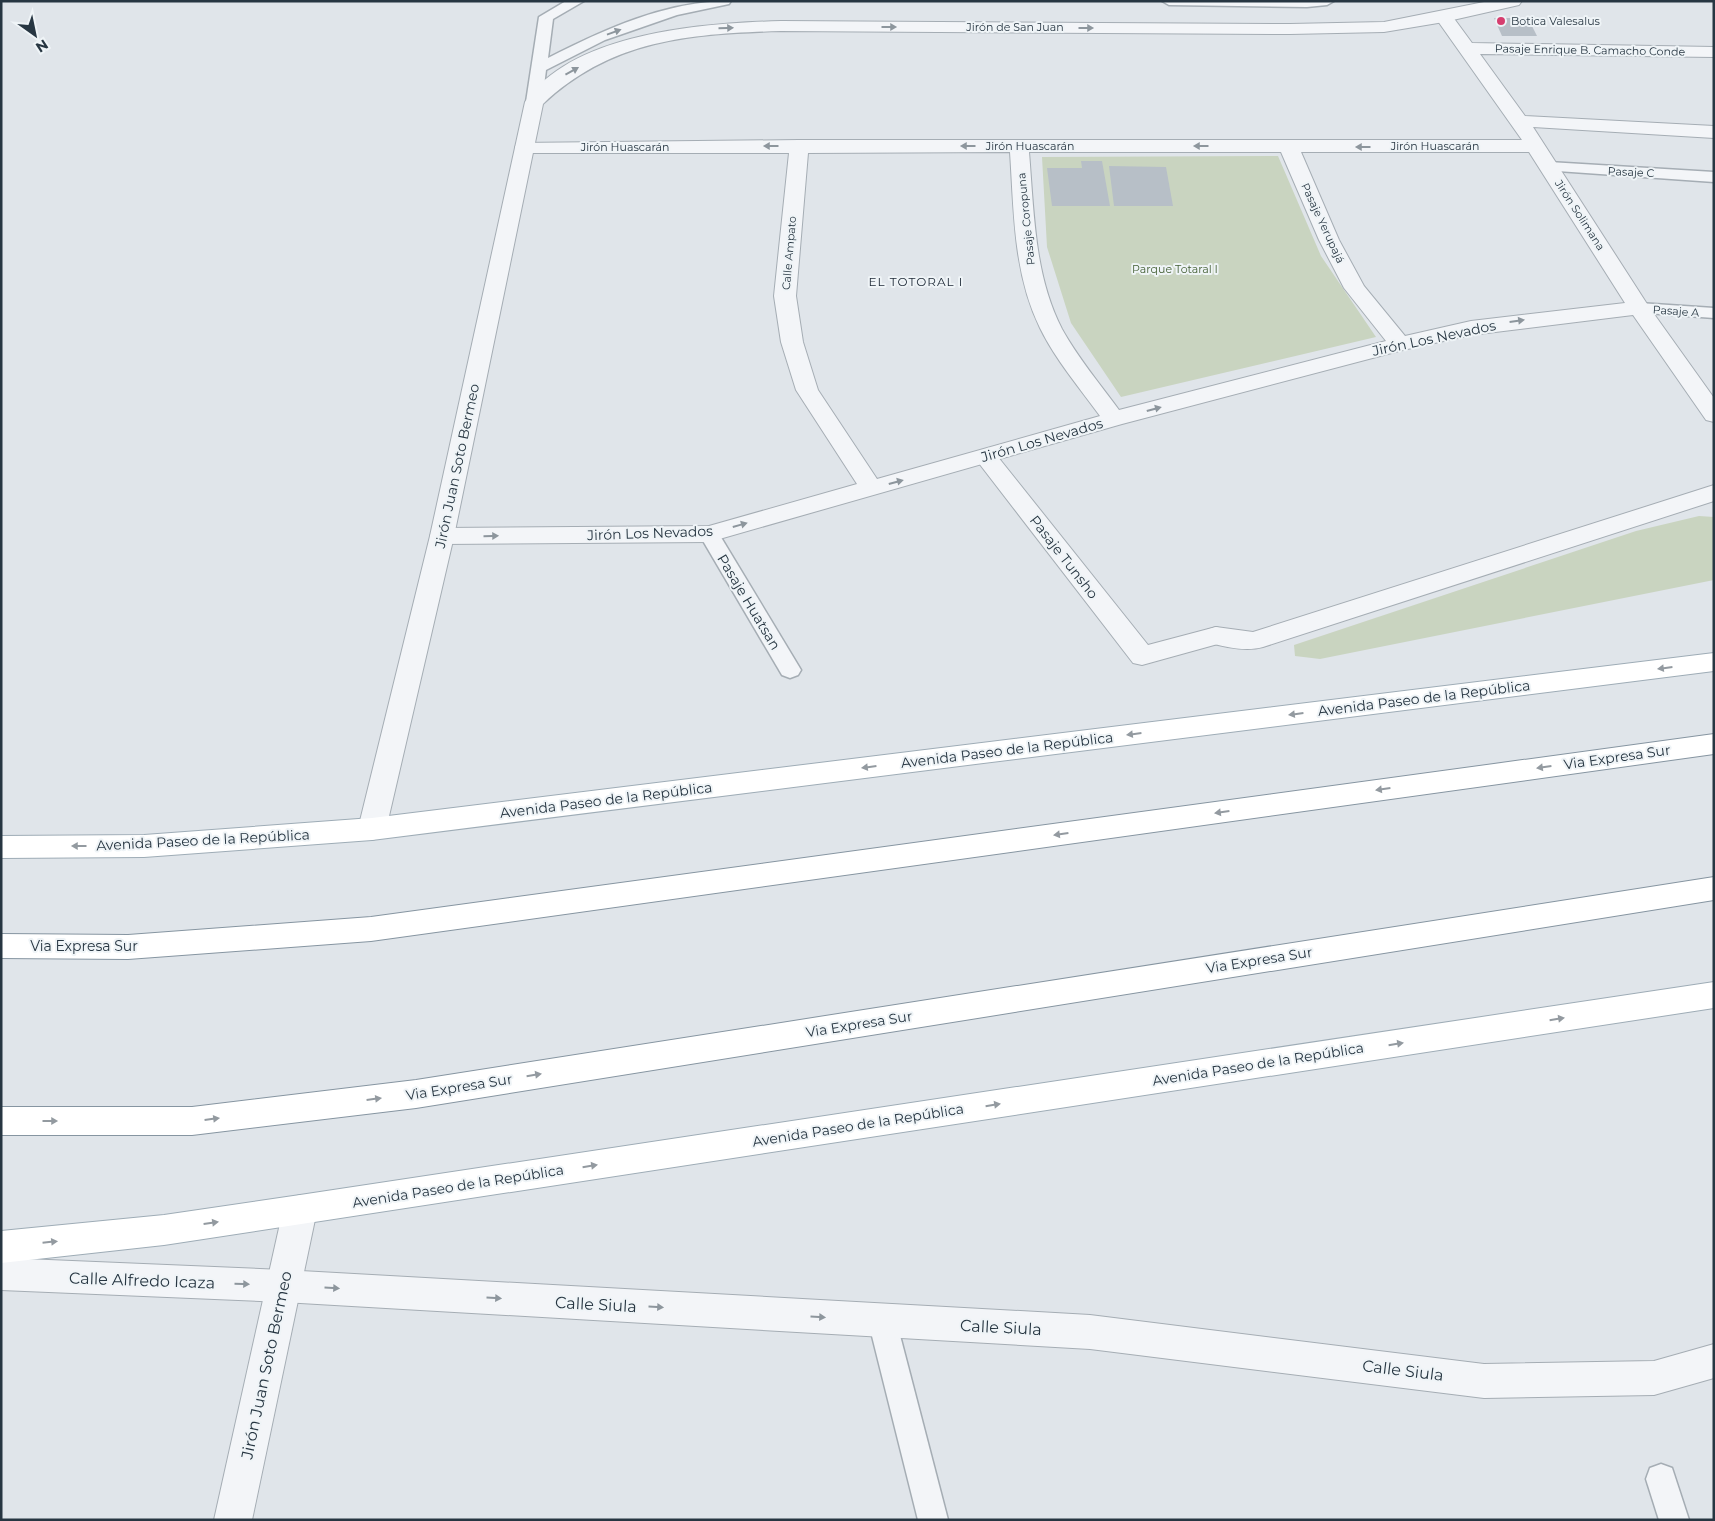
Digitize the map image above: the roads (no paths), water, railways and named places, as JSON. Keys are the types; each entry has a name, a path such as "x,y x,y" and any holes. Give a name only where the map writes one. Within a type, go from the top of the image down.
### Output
{"main road":[{"name":"Avenida Paseo de la República","path":"1,847 144,846 372,829 1714,662"},
{"name":"Via Expresa Sur","path":"1,946 128,947 371,929 1714,744"},
{"name":"Via Expresa Sur","path":"1,1121 192,1121 416,1094 1714,888"},
{"name":"Avenida Paseo de la República","path":"1,1247 164,1230 300,1210 1714,995"}],"street":[{"name":"Jirón de San Juan","path":"534,102 564,75 603,54 658,36 718,28 781,26 1299,29 1384,27 1444,17 1513,1"},
{"name":"Jirón Solimana","path":"1444,17 1519,122 1639,308 1714,415"},
{"name":"Pasaje Enrique B. Camacho Conde","path":"1466,48 1714,52"},
{"name":"Jirón Juan Soto Bermeo","path":"372,829 442,536 534,102"},
{"path":"1519,122 1714,132"},
{"name":"Calle Ampato","path":"799,146 785,296 792,342 807,390 872,488"},
{"name":"Pasaje Coropuna","path":"1019,146 1027,238 1034,281 1051,328 1114,419"},
{"name":"Jirón Huascarán","path":"525,147 1535,146"},
{"name":"Pasaje Yerupajá","path":"1289,147 1329,240 1355,288 1400,344"},
{"name":"Jirón Los Nevados","path":"442,536 709,534 986,457 1114,419 1400,344 1471,328 1639,308"},
{"name":"Pasaje Tunsho","path":"986,457 1142,656 1216,636 1254,641 1714,492"},
{"name":"Jirón Juan Soto Bermeo","path":"233,1520 300,1210"},
{"name":"Calle Alfredo Icaza","path":"1,1274 283,1286"},
{"name":"Calle Siula","path":"283,1286 1090,1332 1484,1381 1654,1378 1714,1361"}],"lane":[{"path":"534,102 546,17 577,1"},
{"path":"539,68 600,37 674,11 724,1"},
{"path":"1168,1 1327,1"},
{"name":"Pasaje C","path":"1549,167 1714,177"},
{"name":"Pasaje A","path":"1639,308 1714,313"},
{"name":"Pasaje Huatsan","path":"709,534 790,670"},
{"path":"882,1320 933,1520"},
{"path":"1661,1479 1674,1520"}],"place":[{"name":"Botica Valesalus","path":"1501,21"}],"district":[{"name":"EL TOTORAL I","path":"916,282"}],"park label":[{"name":"Parque Totaral I","path":"1175,269"}]}
